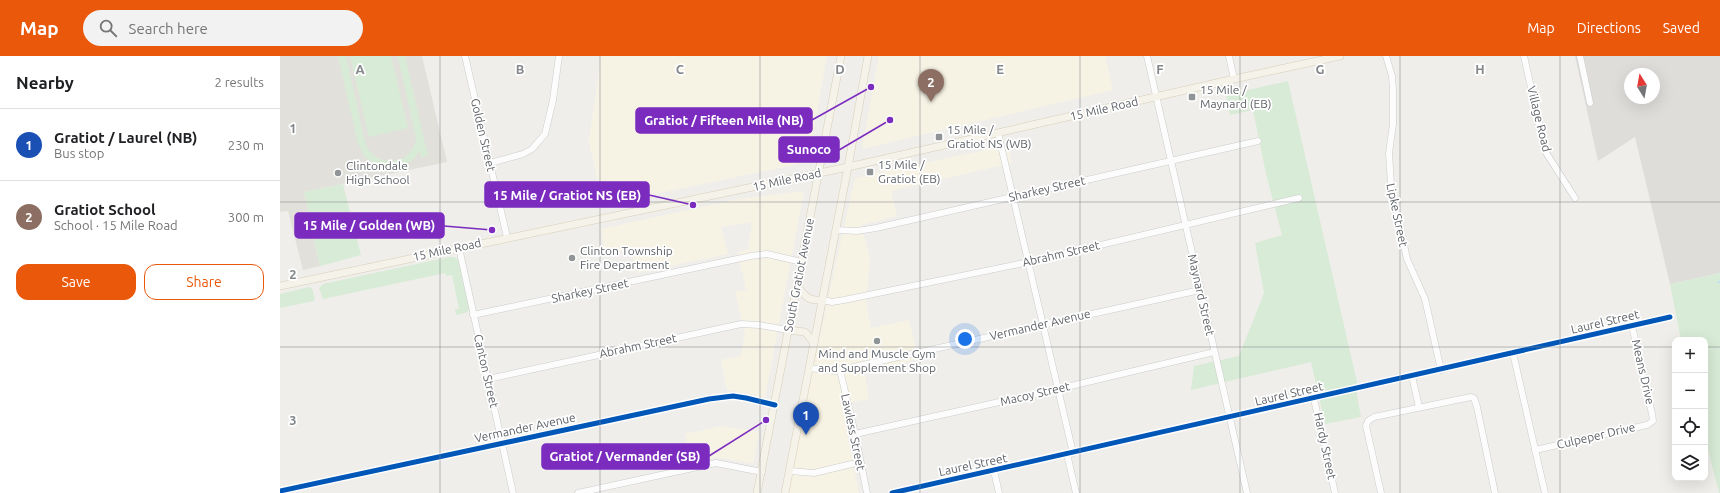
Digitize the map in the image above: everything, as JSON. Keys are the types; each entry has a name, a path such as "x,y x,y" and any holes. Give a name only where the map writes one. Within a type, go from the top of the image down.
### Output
{"main road":[{"name":"South Gratiot Avenue","path":"757,493 841,56"},
{"path":"785,493 823,300 868,56"},
{"name":"15 Mile Road","path":"280,286 507,237 848,167 1316,59 1340,56"},
{"path":"797,286 808,298 812,300 823,300"},
{"path":"788,330 805,332 814,343"}],"street":[{"name":"Golden Street","path":"465,56 507,237"},
{"path":"490,163 523,154 532,149 545,134 553,100 559,56"},
{"name":"Maynard Street","path":"1147,56 1247,493"},
{"path":"1229,56 1234,79"},
{"name":"Lipke Street","path":"1386,56 1392,76 1393,90 1393,124 1389,153 1391,185 1407,259 1425,299 1441,370"},
{"name":"Village Road","path":"1524,56 1545,151 1575,198"},
{"path":"1580,56 1590,103"},
{"path":"998,133 1014,196 1058,389 1076,493"},
{"name":"Sharkey Street","path":"836,230 866,230 1258,141"},
{"name":"Abrahm Street","path":"823,300 832,302 844,300 1029,262 1299,198"},
{"name":"Canton Street","path":"459,248 513,493"},
{"name":"Sharkey Street","path":"473,315 751,256 767,254 802,262"},
{"name":"Vermander Avenue","path":"809,368 840,370 1200,290"},
{"name":"Laurel Street","path":"912,491 1670,317"},
{"name":"Abrahm Street","path":"488,379 741,324 759,325 788,330"},
{"name":"Means Drive","path":"1632,326 1653,418"},
{"name":"Macoy Street","path":"855,434 1058,389 1214,352"},
{"path":"1513,353 1545,493"},
{"name":"Lawless Street","path":"840,370 867,493"},
{"path":"1412,376 1419,407"},
{"name":"Vermander Avenue","path":"280,491 709,399 733,396 775,405"},
{"path":"1381,493 1367,424 1370,419 1466,397 1474,398 1496,493"},
{"name":"Hardy Street","path":"1314,399 1335,493"},
{"name":"Culpeper Drive","path":"1535,450 1650,424 1653,418"},
{"path":"790,471 814,473 860,462"},
{"path":"578,493 716,463 762,472"},
{"path":"994,471 999,493"},
{"path":"892,493 912,491"}],"shaded area":[{"name":"Clintondale High School","path":"280,56 422,56 447,162 304,192 320,266 303,270 288,211 280,212"},
{"path":"601,56 827,56 808,162 603,205 589,141"},
{"path":"879,56 1105,56 1113,90 862,149"},
{"path":"1575,56 1720,56 1720,273 1670,284 1635,137 1598,161"},
{"path":"1008,145 1012,163 891,191 897,216 861,225 870,258 866,304 871,328 909,320 918,359 864,372 869,399 841,404 859,493 785,493 855,178"},
{"path":"804,191 765,397 727,390 721,360 741,356 745,333 735,292 746,290 738,252 748,250 752,222 721,227 728,254 637,273 631,249 605,254 601,229 739,199"},
{"path":"722,426 759,432 753,464 717,457 692,463 685,434"}],"green space":[{"path":"338,56 346,56 365,142 370,151 376,157 392,161 407,155 413,148 416,139 398,56 405,56 428,156 421,157 419,151 415,158 407,164 392,169 377,166 365,157 358,144"},
{"path":"350,56 391,56 408,128 369,137"},
{"path":"1288,81 1357,382 1357,396 1361,417 1325,424 1311,362 1191,390 1194,366 1239,356 1264,293 1255,243 1282,235 1266,174 1253,110 1230,115 1226,95"},
{"path":"343,184 361,255 320,266 304,192"},
{"path":"454,257 459,261 470,310 465,313 456,315 455,309 459,309 452,275 446,276 445,273 323,299 319,288 323,284"},
{"path":"1720,273 1720,493 1708,450 1708,337 1680,337 1670,284"},
{"path":"309,287 312,288 315,299 314,301 280,308 280,294"}],"cycle path":[{"path":"892,493 1670,317"},
{"path":"280,491 709,399 733,396 775,405"}],"place":[{"name":"Gratiot / Fifteen Mile (NB)","path":"871,87"},
{"name":"15 Mile / Maynard (EB)","path":"1192,97"},
{"name":"Gratiot School","path":"931,102"},
{"name":"Sunoco","path":"890,120"},
{"name":"15 Mile / Gratiot NS (WB)","path":"939,137"},
{"name":"15 Mile / Gratiot (EB)","path":"870,172"},
{"name":"Clintondale High School","path":"338,173"},
{"name":"15 Mile / Gratiot NS (EB)","path":"693,205"},
{"name":"15 Mile / Golden (WB)","path":"492,230"},
{"name":"Clinton Township Fire Department","path":"572,258"},
{"name":"Mind and Muscle Gym and Supplement Shop","path":"877,341"},
{"name":"Gratiot / Vermander (SB)","path":"766,420"},
{"name":"Gratiot / Laurel (NB)","path":"806,435"}]}
